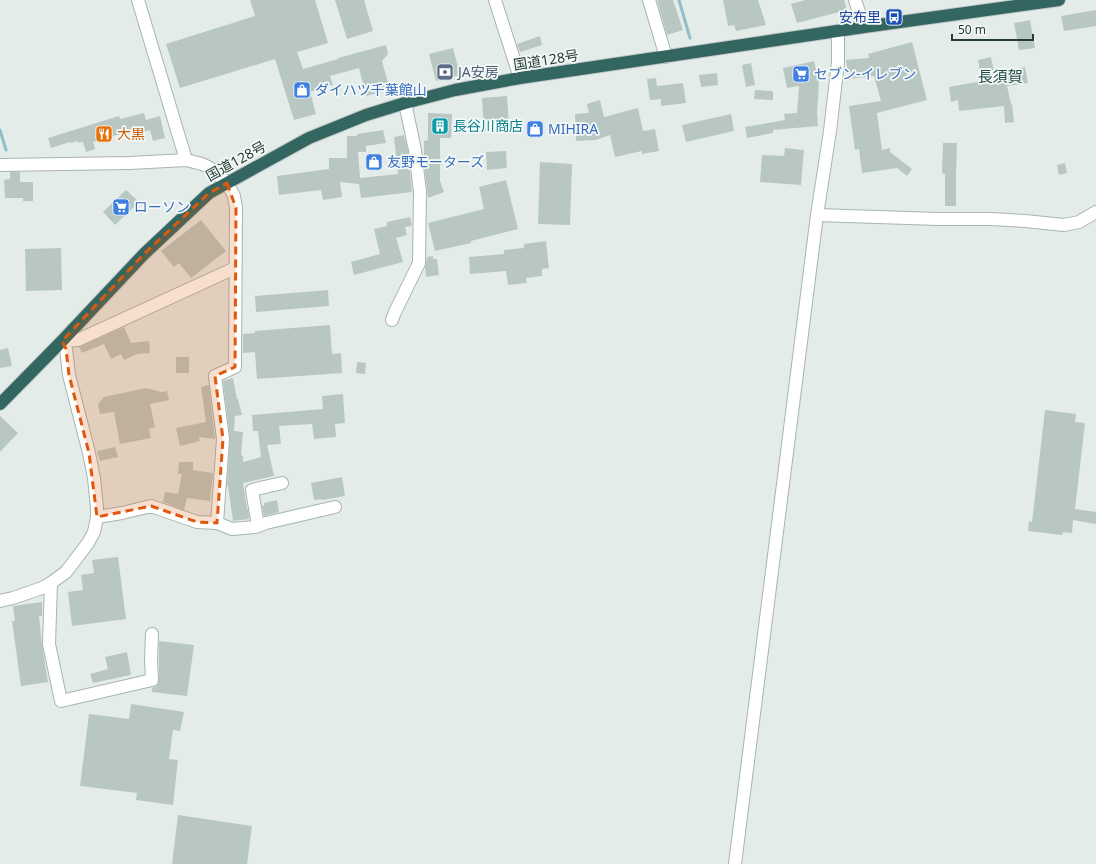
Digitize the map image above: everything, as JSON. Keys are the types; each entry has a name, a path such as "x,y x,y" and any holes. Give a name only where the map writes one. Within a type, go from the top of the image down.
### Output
{"highway":[{"name":"国道128号","path":"0,404 144,254 209,194 309,138 366,115 455,90 520,78 864,27 1059,0"}],"street":[{"path":"138,0 186,160"},
{"path":"495,0 520,78"},
{"path":"649,0 666,57"},
{"path":"855,0 864,27"},
{"path":"735,864 817,215 830,131 838,62 838,31"},
{"path":"392,320 419,263 420,192 405,103"},
{"path":"0,165 130,163 186,160 202,164 212,169 227,183 234,196 236,208 235,367 215,376 223,439 218,523"},
{"path":"817,215 938,219 990,219 1064,225 1079,222 1096,212"},
{"path":"0,601 31,592 51,583 66,572 88,543 94,532 98,508 95,486 89,453 69,375 66,349 62,341 78,340 235,268"},
{"path":"258,526 252,490 282,483"},
{"path":"97,517 151,506 197,522 218,523 232,529 255,527 266,523 335,507"},
{"path":"51,583 49,644 61,701 152,680 152,634"}],"highlighted area":[{"path":"227,183 236,208 235,367 215,376 223,439 217,523 197,522 151,506 97,517 89,453 69,375 66,349 62,341 144,254 209,193"}],"building":[{"path":"250,0 315,0 328,43 297,52 303,69 386,45 388,54 382,61 390,90 366,96 359,68 330,76 333,85 310,92 316,114 294,120 275,59 180,88 166,44 255,16"},
{"path":"335,0 364,0 373,31 347,39"},
{"path":"657,0 673,0 683,30 667,35"},
{"path":"723,0 758,0 766,25 736,31 734,25 728,26"},
{"path":"805,0 844,0 847,10 797,23 791,4"},
{"path":"1096,10 1096,26 1064,31 1061,16"},
{"path":"1030,20 1035,48 1019,50 1014,23"},
{"path":"540,36 542,45 520,52 517,44"},
{"path":"912,42 927,100 877,113 882,150 890,148 890,152 912,169 907,176 897,168 862,173 859,149 855,150 849,106 881,101 874,76 849,79 846,60 869,58 868,54"},
{"path":"453,48 460,75 436,81 429,54"},
{"path":"991,57 994,72 1025,67 1028,83 1007,86 1012,104 1014,122 1005,123 1004,106 959,111 958,100 951,102 949,87 982,81 978,60"},
{"path":"814,61 819,83 817,113 818,126 773,130 773,133 747,138 745,127 785,120 784,114 797,113 799,86 787,88 783,68"},
{"path":"751,63 755,85 746,87 742,65"},
{"path":"717,73 718,85 701,87 699,75"},
{"path":"656,78 657,86 683,83 686,103 661,106 661,99 650,100 647,79"},
{"path":"755,90 773,91 773,100 754,99"},
{"path":"507,96 509,129 484,131 482,98"},
{"path":"600,100 604,117 638,108 643,131 655,129 659,151 642,154 642,151 615,157 610,135 596,140 576,141 575,114 589,113 587,104"},
{"path":"144,113 146,120 160,116 165,138 153,141 150,130 131,135 130,131 93,142 95,149 86,152 83,142 78,143 78,141 51,148 48,138 119,116 120,119"},
{"path":"428,113 452,114 451,138 440,138 440,181 444,192 428,198 424,162 424,141 428,140"},
{"path":"731,114 734,131 686,142 682,125"},
{"path":"383,130 386,143 366,146 366,152 358,152 360,178 398,174 394,137 404,135 408,151 412,192 361,198 359,184 340,182 342,197 323,200 321,190 279,195 277,176 329,169 329,158 347,158 347,136 357,136 357,134"},
{"path":"943,143 957,143 956,206 945,206 945,174 942,173"},
{"path":"785,148 804,150 801,185 760,182 762,155 784,156"},
{"path":"506,151 507,168 487,170 486,152"},
{"path":"540,162 572,164 570,225 538,224"},
{"path":"1065,163 1067,173 1059,175 1057,165"},
{"path":"10,172 20,172 20,182 33,182 33,201 23,201 23,198 5,198 4,180 10,179"},
{"path":"506,180 518,229 471,241 471,243 435,251 428,223 484,209 479,187"},
{"name":"ローソン","path":"126,190 139,202 115,225 103,212"},
{"path":"410,217 412,226 405,227 407,235 396,238 403,262 354,275 351,262 380,254 374,229 387,226 387,222"},
{"path":"201,220 226,251 191,278 179,263 174,267 161,251"},
{"path":"546,241 549,268 542,269 542,276 526,278 527,283 508,285 506,271 470,274 469,257 504,254 504,250 524,248 524,244"},
{"path":"61,248 62,290 26,291 25,249"},
{"path":"433,256 433,259 437,259 439,275 426,277 425,268 427,257"},
{"path":"328,290 329,306 256,312 255,296"},
{"path":"330,325 332,354 341,353 342,373 257,379 255,352 243,353 243,334 255,333 255,331"},
{"path":"124,327 131,343 149,341 150,353 137,354 124,360 121,354 111,359 104,344 82,353 79,347"},
{"path":"8,348 12,366 0,368 0,350"},
{"path":"176,357 189,357 189,373 176,373"},
{"path":"357,362 366,363 365,374 356,373"},
{"path":"233,378 242,415 235,416 234,431 243,432 241,455 243,456 243,462 261,457 258,431 253,431 252,415 323,409 322,396 343,394 345,423 335,424 336,437 314,439 312,424 279,426 281,444 267,445 274,476 243,483 249,519 233,521 227,486 230,438 223,381"},
{"path":"209,385 215,439 199,437 200,441 180,446 176,428 206,422 201,387"},
{"path":"146,388 161,392 167,391 169,400 150,404 155,427 149,429 151,438 120,444 114,412 100,414 98,404 104,397"},
{"path":"1045,410 1076,414 1075,422 1085,423 1075,509 1096,512 1096,524 1073,520 1072,533 1063,532 1062,535 1028,531 1029,521 1032,522"},
{"path":"0,416 18,433 0,452"},
{"path":"115,447 118,457 100,461 97,451"},
{"path":"179,462 193,462 193,470 213,473 210,501 187,498 184,510 163,502 165,492 178,494 182,474 178,474"},
{"path":"342,477 345,496 314,500 311,483"},
{"path":"277,500 279,512 264,516 262,506 264,506 264,503"},
{"path":"118,557 126,619 72,626 68,592 83,590 81,575 94,573 92,560"},
{"path":"42,602 42,616 39,616 48,682 21,686 12,621 15,621 13,606"},
{"path":"159,641 194,645 187,696 152,692 152,688 157,686 159,680"},
{"path":"127,652 131,675 93,683 90,674 108,669 105,657"},
{"path":"131,704 184,712 180,731 173,730 169,759 178,760 173,805 136,800 137,793 80,786 89,714 129,719"},
{"path":"178,815 252,826 247,864 172,864"}],"waterway":[{"path":"679,0 690,38"},
{"path":"0,130 6,150"}],"place":[{"name":"安布里","path":"894,17"},
{"name":"JA安房","path":"445,72"},
{"name":"セブン-イレブン","path":"801,74"},
{"name":"ダイハツ千葉館山","path":"302,90"},
{"name":"長谷川商店","path":"440,126"},
{"name":"MIHIRA","path":"535,129"},
{"name":"大黒","path":"104,134"},
{"name":"友野モーターズ","path":"374,162"},
{"name":"ローソン","path":"121,207"}],"district":[{"name":"長須賀","path":"1000,77"}]}
